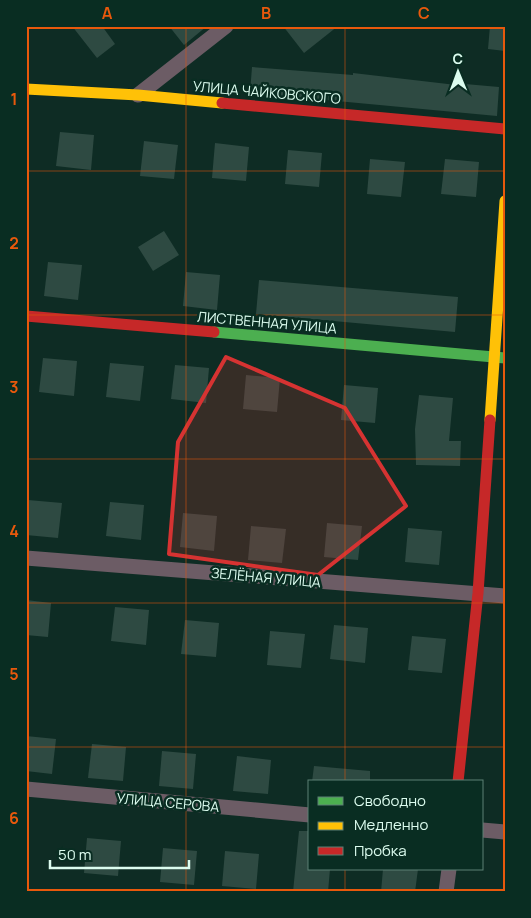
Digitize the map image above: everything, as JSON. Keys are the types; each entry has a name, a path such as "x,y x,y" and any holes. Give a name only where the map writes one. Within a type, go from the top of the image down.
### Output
{"street":[{"path":"138,95 226,26"},
{"name":"УЛИЦА ЧАЙКОВСКОГО","path":"26,89 138,95 505,129"},
{"path":"458,780 500,358 505,201"},
{"name":"ЛИСТВЕННАЯ УЛИЦА","path":"26,316 500,358"},
{"name":"ЗЕЛЁНАЯ УЛИЦА","path":"26,558 505,596"},
{"name":"УЛИЦА СЕРОВА","path":"26,789 308,815"},
{"path":"484,830 505,832"},
{"path":"446,892 449,870"}],"highlighted area":[{"path":"226,357 345,408 406,506 318,575 169,554 178,442"}],"building":[{"path":"72,26 102,26 115,44 97,58"},
{"path":"169,26 207,26 184,45"},
{"path":"283,26 338,26 304,53"},
{"path":"490,26 505,26 505,51 488,49"},
{"path":"252,67 353,75 353,73 465,86 465,84 499,87 497,116 250,93"},
{"path":"60,132 94,135 91,170 56,166"},
{"path":"144,141 178,145 174,179 140,176"},
{"path":"215,143 249,147 246,181 212,178"},
{"path":"288,150 322,153 319,187 285,184"},
{"path":"370,159 405,162 401,197 367,194"},
{"path":"445,159 479,162 476,197 441,194"},
{"path":"164,231 179,255 153,271 138,247"},
{"path":"48,262 82,265 78,300 44,296"},
{"path":"186,272 220,275 217,310 183,306"},
{"path":"259,280 458,297 455,332 256,314"},
{"path":"43,358 77,361 74,396 39,392"},
{"path":"110,363 144,366 140,401 106,397"},
{"path":"175,365 209,368 206,403 171,399"},
{"path":"246,375 280,378 277,412 243,409"},
{"path":"344,385 378,388 375,423 341,420"},
{"path":"419,395 453,398 449,441 461,441 460,466 416,465 415,429"},
{"path":"28,500 62,503 58,538 26,535"},
{"path":"110,502 144,505 141,540 106,536"},
{"path":"183,513 217,516 214,551 180,547"},
{"path":"327,523 362,526 358,560 324,557"},
{"path":"251,526 286,529 282,563 248,560"},
{"path":"408,528 442,531 439,565 405,562"},
{"path":"26,600 51,603 48,637 26,635"},
{"path":"115,607 149,610 146,645 111,641"},
{"path":"185,620 219,623 216,657 181,654"},
{"path":"334,625 368,628 365,663 330,659"},
{"path":"270,631 305,634 301,668 267,665"},
{"path":"412,636 446,639 442,673 408,670"},
{"path":"26,736 56,739 52,774 26,771"},
{"path":"92,744 126,747 123,781 88,778"},
{"path":"162,751 196,754 193,789 159,786"},
{"path":"237,756 271,760 268,794 233,791"},
{"path":"314,766 370,771 370,780 312,780"},
{"path":"299,831 308,831 308,870 330,870 328,892 293,892"},
{"path":"87,838 121,841 118,876 84,873"},
{"path":"163,848 197,851 194,885 160,882"},
{"path":"225,851 259,854 256,889 222,886"},
{"path":"383,870 418,870 415,892 381,892"}],"traffic: fast":[{"path":"214,332 505,358"}],"traffic: slow":[{"path":"26,89 138,95 222,103"},
{"path":"490,420 505,201"}],"traffic: jam":[{"path":"222,103 505,129"},
{"path":"26,316 214,332"},
{"path":"458,780 478,593 490,420"}]}
